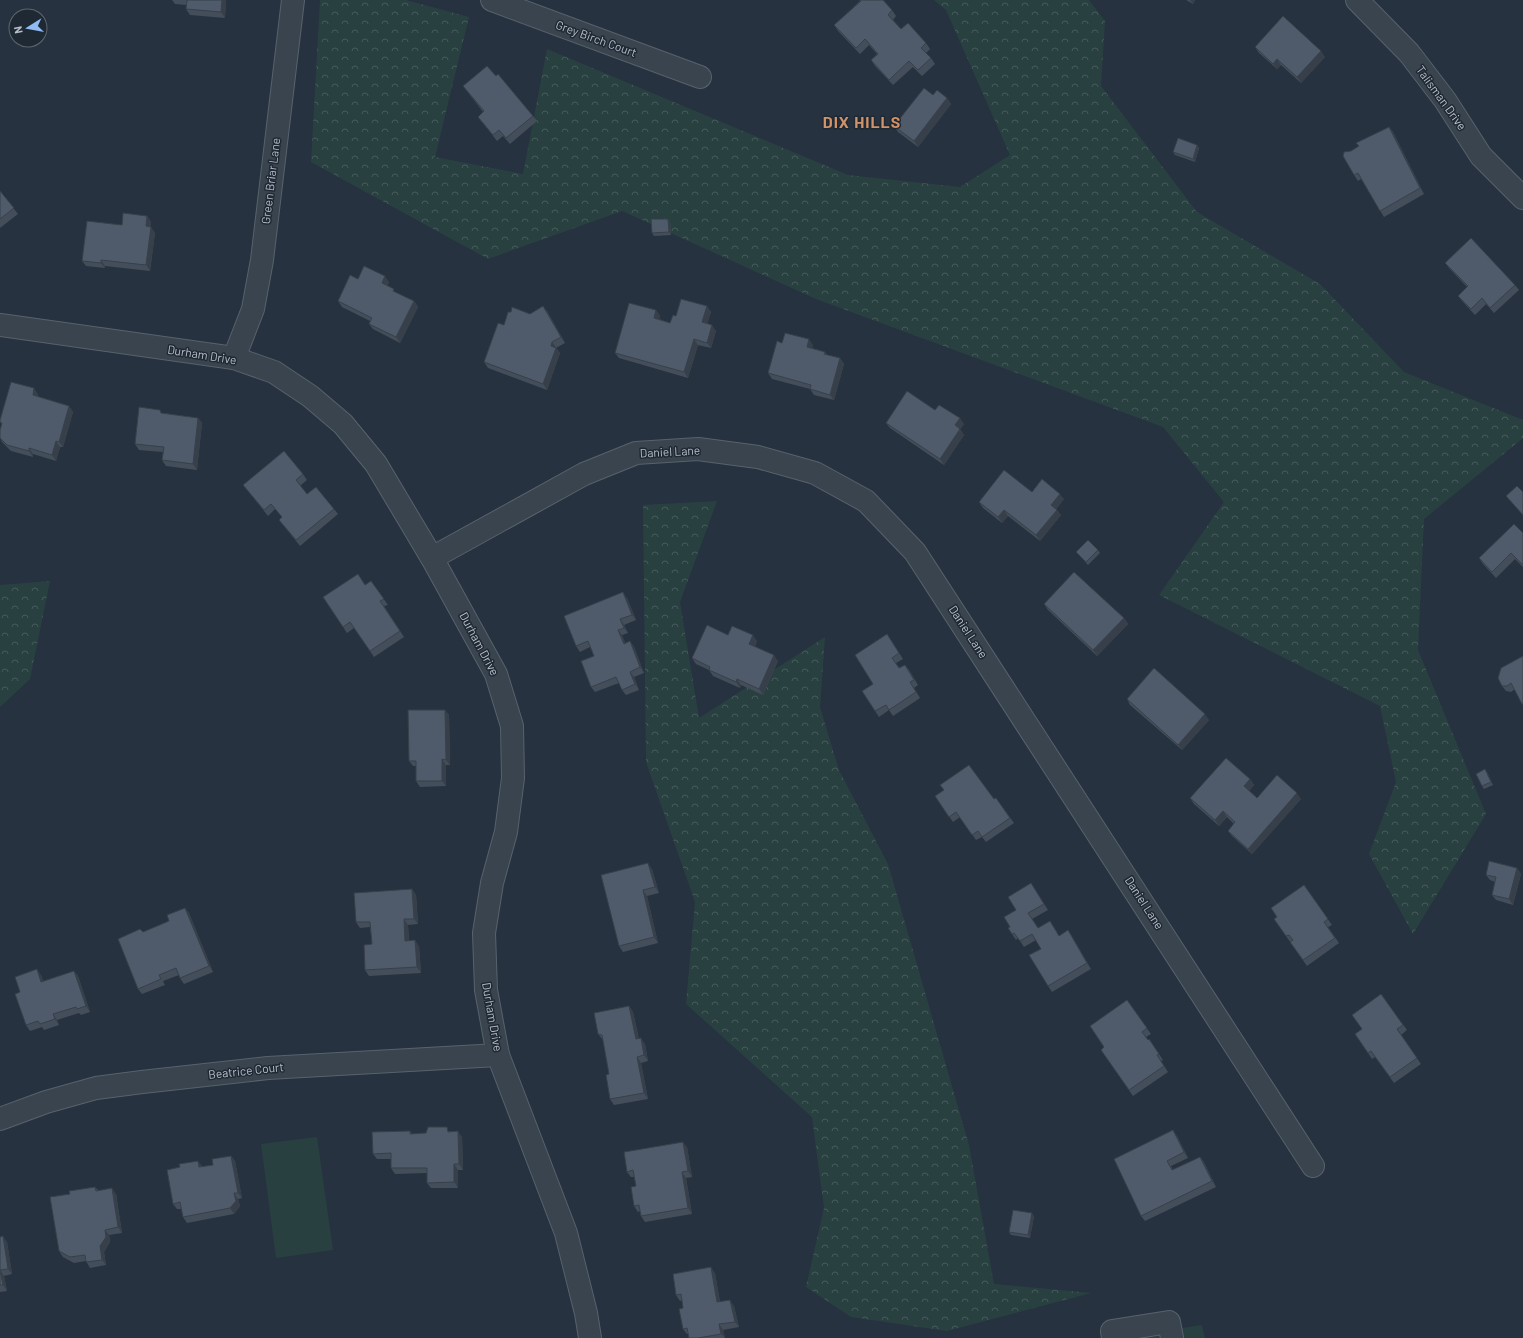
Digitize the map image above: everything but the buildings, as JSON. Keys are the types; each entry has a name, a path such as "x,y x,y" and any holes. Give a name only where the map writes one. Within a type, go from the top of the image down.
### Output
{"street":[{"name":"Green Briar Lane","path":"234,358 253,308 262,260 293,0"},
{"name":"Grey Birch Court","path":"492,0 700,77"},
{"name":"Talisman Drive","path":"1357,0 1409,53 1445,100 1481,156 1523,198"},
{"name":"Durham Drive","path":"0,325 234,358 274,372 310,396 343,424 376,464 432,558 496,674 512,726 514,778 506,832 492,883 484,933 486,990 498,1055 566,1233 586,1313 590,1338"},
{"name":"Daniel Lane","path":"432,558 584,474 636,453 698,449 758,457 815,473 866,501 915,552 1313,1166"},
{"name":"Beatrice Court","path":"0,1119 46,1102 89,1090 142,1082 268,1068 498,1055"},
{"path":"1114,1338 1112,1331 1169,1322 1172,1338"}],"green space":[{"path":"320,0 406,0 469,17 435,157 523,174 547,49 848,175 960,187 1010,155 946,10 934,0 1089,0 1105,21 1101,86 1197,212 1320,284 1404,372 1523,420 1523,438 1424,519 1418,650 1486,814 1413,934 1369,854 1396,782 1380,706 1159,595 1224,502 1163,427 816,299 622,211 488,259 311,162"},
{"path":"717,501 680,602 699,718 825,637 820,707 839,770 888,864 969,1145 994,1284 1091,1293 947,1331 851,1317 806,1287 824,1208 812,1117 686,1004 695,902 646,762 643,505"},
{"path":"50,581 30,679 0,707 0,585"},
{"path":"317,1137 333,1250 276,1258 261,1144"},
{"path":"1202,1325 1205,1338 1113,1338"}],"district":[{"name":"DIX HILLS","path":"862,122"}]}
